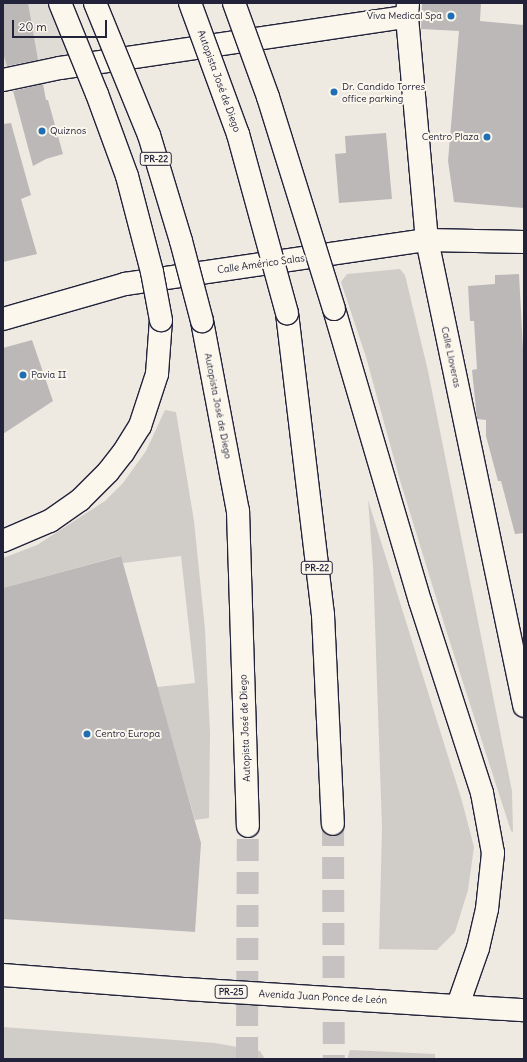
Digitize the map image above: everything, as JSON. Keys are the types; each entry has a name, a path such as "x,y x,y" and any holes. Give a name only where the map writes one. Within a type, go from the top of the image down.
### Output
{"main road":[{"path":"3,541 50,521 80,500 108,472 140,426 157,374 161,320 152,272 127,176 97,94 60,3"},
{"name":"Autopista José de Diego","path":"95,3 149,135 181,241 202,321 238,511 248,826"},
{"name":"Autopista José de Diego","path":"190,3 238,134 287,313 323,615 332,824"},
{"path":"234,3 268,96 334,309 418,593 482,794 493,853 487,909 478,948 458,1005"},
{"path":"3,80 60,68 408,10"},
{"name":"Calle Lloveras","path":"408,10 427,240 524,706"},
{"name":"Calle Américo Salas","path":"3,319 125,284 427,240 524,242"},
{"name":"Avenida Juan Ponce de León","path":"3,975 186,989 524,1010"}],"shaded area":[{"path":"3,3 48,3 71,53 3,69"},
{"path":"400,269 405,275 428,371 512,791 513,832 511,831 447,633 399,477 366,357 341,282 347,274"},
{"path":"165,410 176,412 194,521 205,629 210,733 209,818 195,820 157,687 195,683 181,556 123,563 120,556 3,588 3,558 37,545 105,501 123,483 146,451"},
{"path":"368,500 462,801 474,847 468,890 455,932 437,950 379,949 382,828 373,566"},
{"path":"3,1027 215,1043 260,1051 265,1059 3,1059"},
{"path":"350,1050 435,1054 435,1059 347,1059"}],"building":[{"path":"3,3 28,3 38,60 7,66 3,53"},
{"name":"Centro Plaza","path":"422,3 481,3 480,21 524,25 524,208 454,202 448,161 459,31 421,29"},
{"path":"43,84 46,100 48,100 63,154 46,159 33,166 13,91"},
{"path":"11,123 31,195 21,199 37,254 3,262 3,124"},
{"path":"386,133 392,199 339,203 335,154 346,153 345,136"},
{"path":"519,274 524,368 524,533 515,534 501,481 498,481 486,436 486,420 477,419 472,370 477,369 474,321 470,321 468,286 495,284 495,275"},
{"name":"Pavia II","path":"32,340 53,401 3,434 3,348"},
{"name":"Centro Europa","path":"121,556 201,843 195,932 3,919 3,588"}],"tunnel":[{"path":"333,824 334,1059"},
{"path":"247,1059 248,826"}],"place":[{"name":"Viva Medical Spa","path":"451,16"},
{"name":"Dr. Candido Torres office parking","path":"334,92"},
{"name":"Quiznos","path":"42,131"},
{"name":"Centro Plaza","path":"487,137"},
{"name":"Pavia II","path":"23,375"},
{"name":"Centro Europa","path":"87,734"}]}
